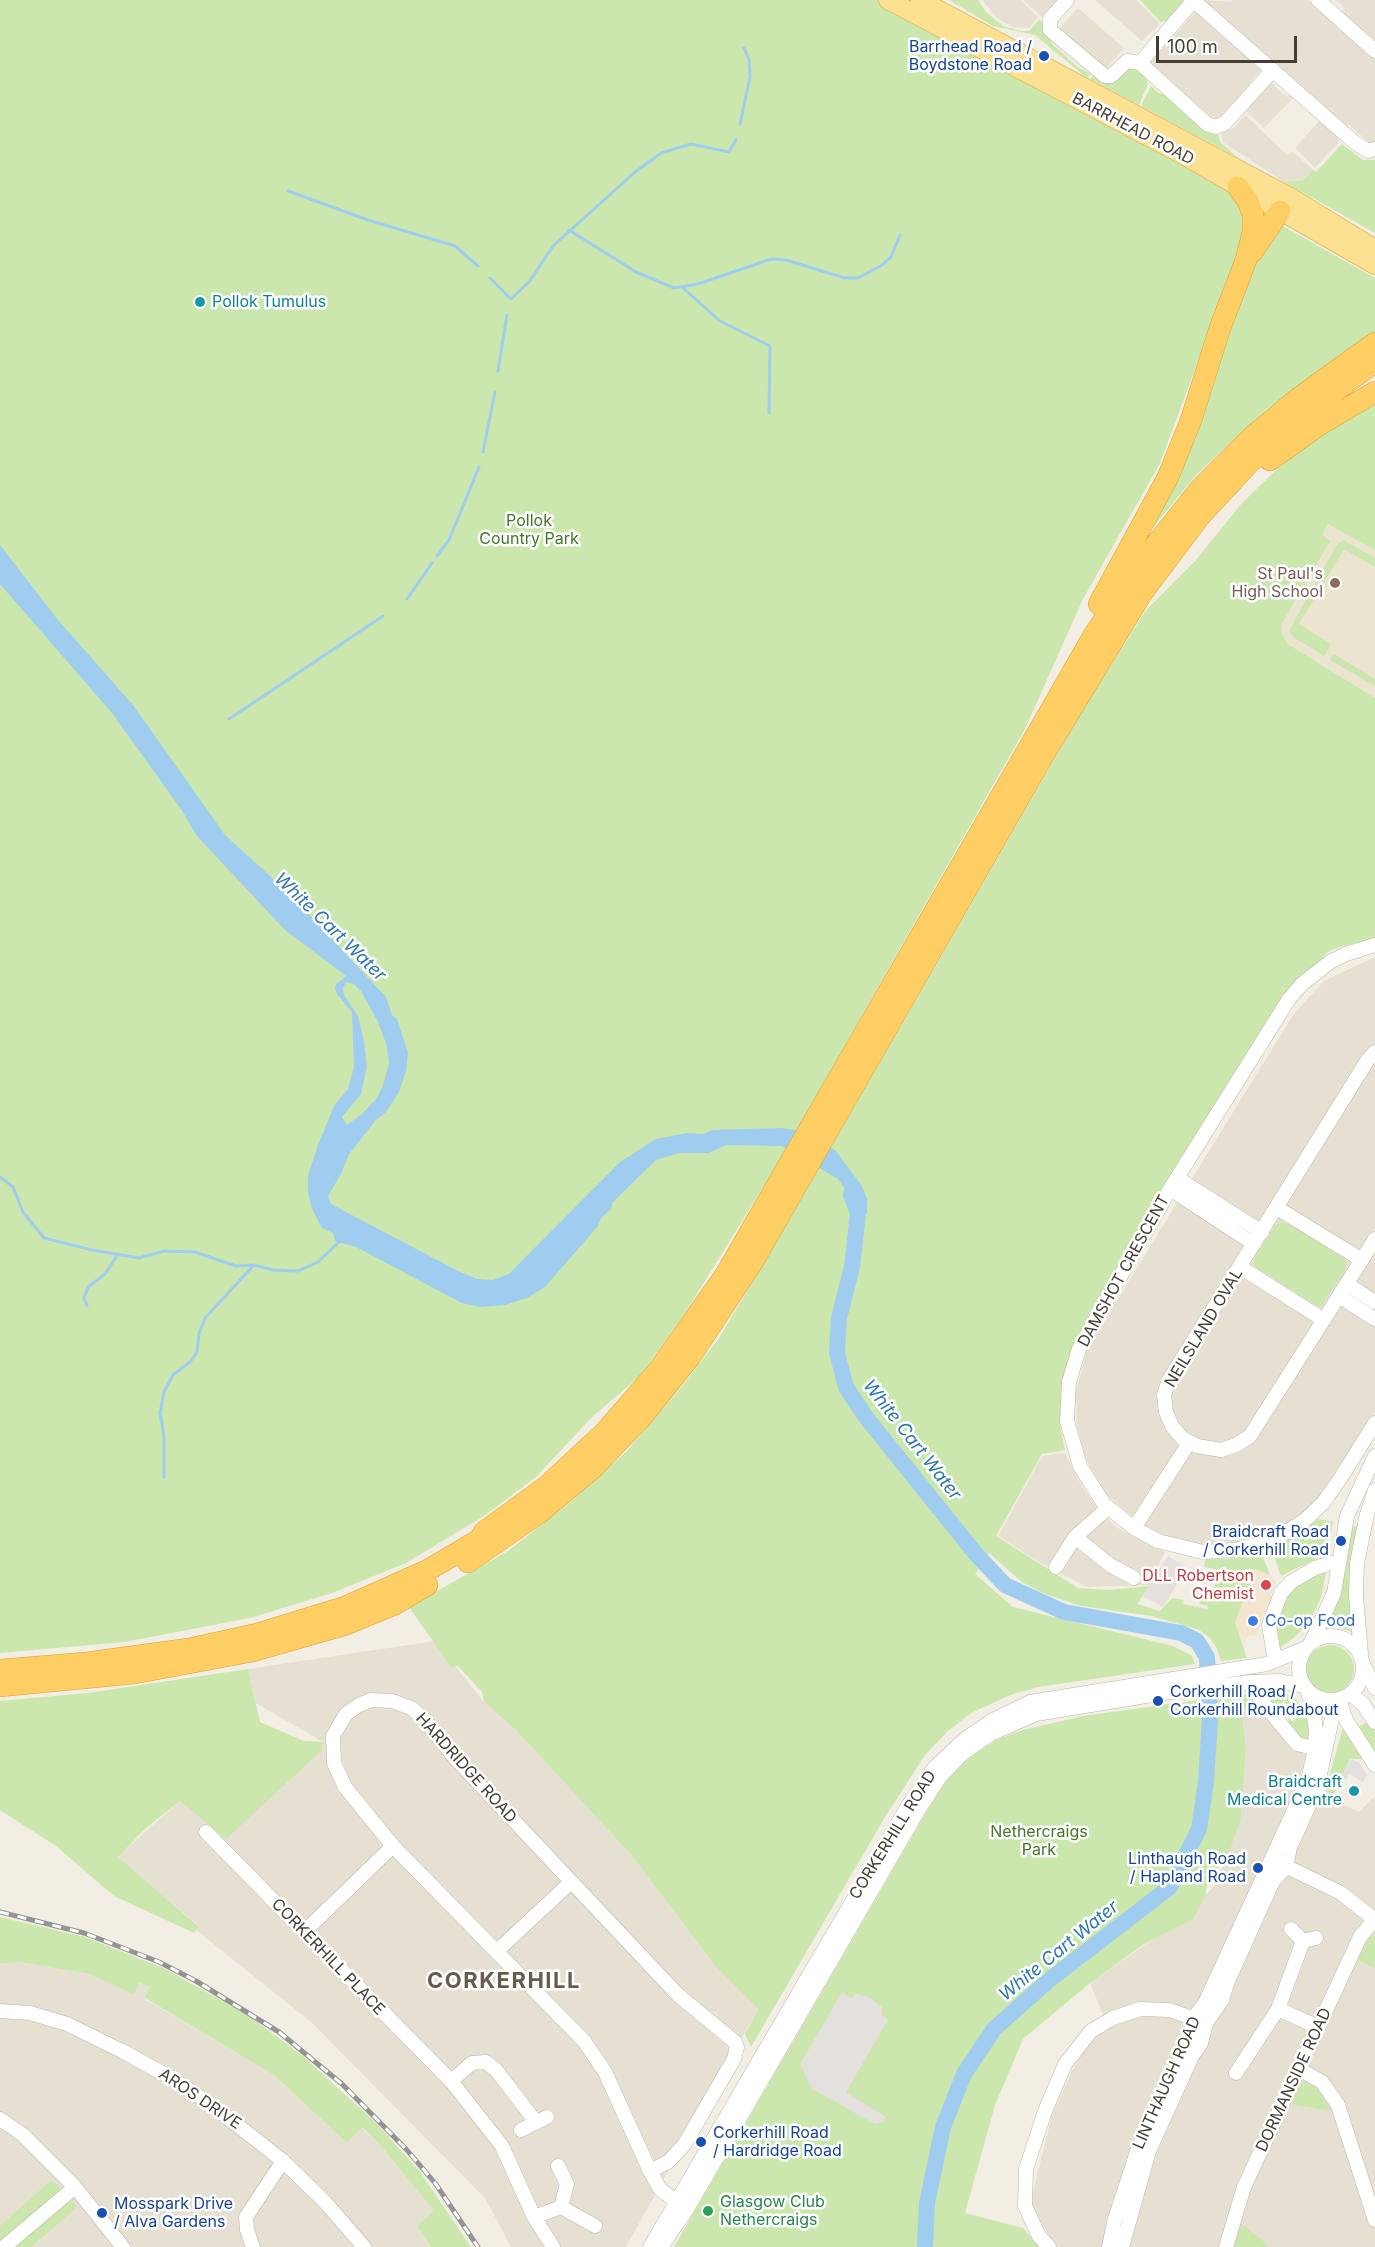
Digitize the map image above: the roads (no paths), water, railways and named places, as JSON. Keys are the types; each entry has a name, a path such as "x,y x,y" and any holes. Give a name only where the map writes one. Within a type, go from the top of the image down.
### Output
{"highway":[{"path":"1031,745 1092,617 1168,477 1191,420 1220,328 1246,260 1253,232 1253,215 1248,201 1238,187"},
{"path":"1246,260 1285,204"},
{"path":"828,1115 1031,745 1110,609 1145,558 1185,506 1219,468 1269,422 1375,343"},
{"path":"0,1686 155,1670 295,1641 344,1625 395,1604 490,1548 577,1482 610,1451 657,1399 719,1314 828,1115 1122,624 1157,573 1200,516 1251,461 1317,404 1375,362"},
{"path":"1157,573 1254,473 1319,425 1375,392"},
{"path":"0,1670 86,1663 189,1649 268,1631 345,1607 393,1587 462,1551 565,1470 628,1406 658,1371 786,1188"}],"main road":[{"name":"BARRHEAD ROAD","path":"904,2 1238,187 1285,204 1375,265"},
{"name":"BARRHEAD ROAD","path":"904,2 1285,204 1375,249"}],"street":[{"path":"1067,0 1050,19 1050,30 1096,71 1105,76 1111,75 1127,61 1140,63 1207,124 1216,127 1225,123 1273,70"},
{"path":"1318,0 1375,51"},
{"path":"1140,63 1193,1 1354,142 1368,151 1375,149"},
{"name":"DAMSHOT CRESCENT","path":"1375,945 1329,962 1293,993 1173,1184 1079,1349 1069,1382 1067,1421 1080,1466 1108,1508 1134,1528 1158,1541 1203,1552 1234,1550 1283,1534 1304,1521 1323,1503 1341,1479 1375,1424"},
{"name":"NEILSLAND OVAL","path":"1189,1443 1168,1419 1164,1404 1166,1388 1367,1061 1375,1052"},
{"path":"1173,1184 1258,1238"},
{"path":"1277,1208 1362,1260"},
{"path":"1134,1528 1189,1443 1221,1450 1236,1445 1250,1436 1375,1239"},
{"path":"1240,1267 1324,1320"},
{"path":"1343,1290 1375,1302"},
{"path":"1343,1290 1375,1319"},
{"path":"1375,1456 1357,1491 1346,1520 1330,1605 1299,1666 1306,1688 1323,1700 1342,1698 1363,1704 1375,1722"},
{"path":"1342,1698 1360,1682 1362,1660 1356,1577 1364,1525 1375,1490"},
{"path":"1056,1567 1075,1538 1108,1508"},
{"path":"1346,1520 1364,1525"},
{"path":"1075,1538 1110,1565 1134,1578"},
{"path":"1275,1661 1269,1625 1281,1593 1291,1582 1308,1572 1331,1563 1338,1564"},
{"path":"1308,1645 1325,1636 1338,1636 1355,1646 1375,1688"},
{"name":"CORKERHILL ROAD","path":"662,2247 682,2205 940,1777 962,1754 990,1734 1036,1714 1169,1686 1212,1680 1248,1667 1275,1661 1308,1645"},
{"name":"CORKERHILL ROAD","path":"1212,1680 1245,1683 1268,1681 1306,1688"},
{"name":"LINTHAUGH ROAD","path":"1122,2247 1149,2151 1192,2056 1201,2043 1200,2021 1222,2000 1227,1983 1273,1881 1286,1867 1290,1847 1317,1788 1321,1750 1315,1716 1306,1688"},
{"path":"1342,1698 1346,1719 1375,1765"},
{"name":"LINTHAUGH ROAD","path":"1109,2247 1138,2149 1200,2021 1205,2003 1308,1780 1342,1698"},
{"name":"HARDRIDGE ROAD","path":"650,2170 668,2162 684,2145 730,2066 737,2047 729,2036 678,1995 454,1757 422,1717 402,1704 384,1699 371,1700 354,1708 339,1725 332,1745 334,1763 345,1787 393,1846 497,1951 592,2052 605,2072 650,2170 660,2189 682,2205"},
{"path":"1260,1699 1297,1744 1321,1750"},
{"name":"CORKERHILL PLACE","path":"206,1832 451,2081 502,2146 534,2217 553,2247"},
{"path":"304,1932 393,1846"},
{"path":"1272,1860 1341,1893 1375,1919"},
{"path":"497,1951 571,1882"},
{"name":"DORMANSIDE ROAD","path":"1226,2247 1244,2187 1360,1937 1375,1919"},
{"path":"1236,2073 1278,2009 1310,1939 1291,1929"},
{"path":"1049,2247 1039,2236 1025,2206 1026,2169 1065,2064 1091,2031 1113,2018 1140,2009 1170,2010 1200,2021"},
{"path":"1278,2009 1318,2026"},
{"name":"AROS DRIVE","path":"0,2011 49,2018 122,2051 213,2106 283,2161 325,2202 364,2247"},
{"path":"451,2081 472,2063 486,2062 541,2120 521,2130"},
{"path":"1299,2069 1322,2082 1338,2105 1375,2220"},
{"path":"0,2119 22,2134 75,2187 123,2247"},
{"path":"254,2247 247,2230 246,2217 283,2161"},
{"path":"558,2166 567,2184 561,2206"},
{"path":"4,2247 75,2187"},
{"name":"CORKERHILL ROAD","path":"650,2247 682,2205"},
{"path":"534,2217 561,2206"},
{"path":"561,2206 595,2226"}],"water":[{"path":"0,545 58,620 133,705 225,835 292,896 386,997 392,1015 397,1019 408,1053 406,1071 399,1092 385,1113 376,1120 349,1154 328,1196 331,1204 456,1270 477,1279 493,1280 509,1274 620,1162 656,1139 687,1133 704,1134 712,1130 783,1128 803,1132 836,1151 862,1186 867,1199 867,1214 851,1215 844,1187 838,1179 782,1146 726,1145 709,1153 679,1153 656,1160 612,1203 611,1209 601,1218 598,1226 545,1287 527,1298 505,1305 480,1307 462,1303 356,1247 335,1241 333,1233 322,1228 312,1209 308,1193 308,1176 334,1106 348,1089 354,1067 352,1012 337,994 335,988 336,984 346,976 285,930 196,835 183,812 112,713 0,584","holes":["346,982 354,984 361,991 378,1022 387,1046 389,1064 376,1099 362,1114 347,1125 342,1117 361,1094 367,1067 358,1016 344,995 343,988"]}],"waterway":[{"path":"740,124 750,77 749,59 744,48"},
{"path":"490,278 511,299 529,282 553,246 634,173 661,153 691,144 729,152 736,140"},
{"path":"288,191 368,220 455,246 478,266"},
{"path":"569,230 636,272 674,288 698,284 771,259 786,260 845,278 858,278 882,265 891,257 900,235"},
{"path":"682,287 720,321 770,346 769,413"},
{"path":"498,371 507,315"},
{"path":"483,452 495,392"},
{"path":"437,556 449,540 479,467"},
{"path":"407,599 432,563"},
{"path":"229,719 383,616"},
{"path":"0,1177 13,1187 23,1212 44,1238 92,1250 139,1258 164,1251 195,1252 236,1266 254,1265 273,1270 298,1271 318,1262 340,1241"},
{"name":"White Cart Water","path":"851,1195 858,1213 852,1267 839,1318 837,1353 846,1387 865,1416 975,1553 1005,1585 1064,1612 1181,1633 1197,1641 1207,1657 1210,1719 1206,1782 1199,1829 1170,1887 1048,1981 994,2029 964,2074 943,2127 927,2203 925,2247"},
{"path":"87,1306 84,1298 88,1287 105,1274 118,1254"},
{"path":"164,1477 164,1435 160,1413 164,1392 173,1375 190,1362 197,1352 199,1334 205,1318 254,1265"}],"railway":[{"path":"0,1912 84,1933 159,1962 196,1981 279,2032 342,2084 406,2149 435,2183 478,2247"}],"place":[{"name":"Barrhead Road / Boydstone Road","path":"1044,56"},
{"name":"Pollok Tumulus","path":"200,302"},
{"name":"St Paul's High School","path":"1335,583"},
{"name":"Braidcraft Road / Corkerhill Road","path":"1341,1541"},
{"name":"DLL Robertson Chemist","path":"1266,1585"},
{"name":"Co-op Food","path":"1253,1621"},
{"name":"Corkerhill Road / Corkerhill Roundabout","path":"1158,1701"},
{"name":"Braidcraft Medical Centre","path":"1354,1791"},
{"name":"Linthaugh Road / Hapland Road","path":"1258,1868"},
{"name":"Corkerhill Road / Hardridge Road","path":"701,2142"},
{"name":"Glasgow Club Nethercraigs","path":"708,2211"},
{"name":"Mosspark Drive / Alva Gardens","path":"102,2213"}],"district":[{"name":"CORKERHILL","path":"504,1981"}],"park label":[{"name":"Pollok Country Park","path":"529,530"},
{"name":"Nethercraigs Park","path":"1039,1841"}]}
